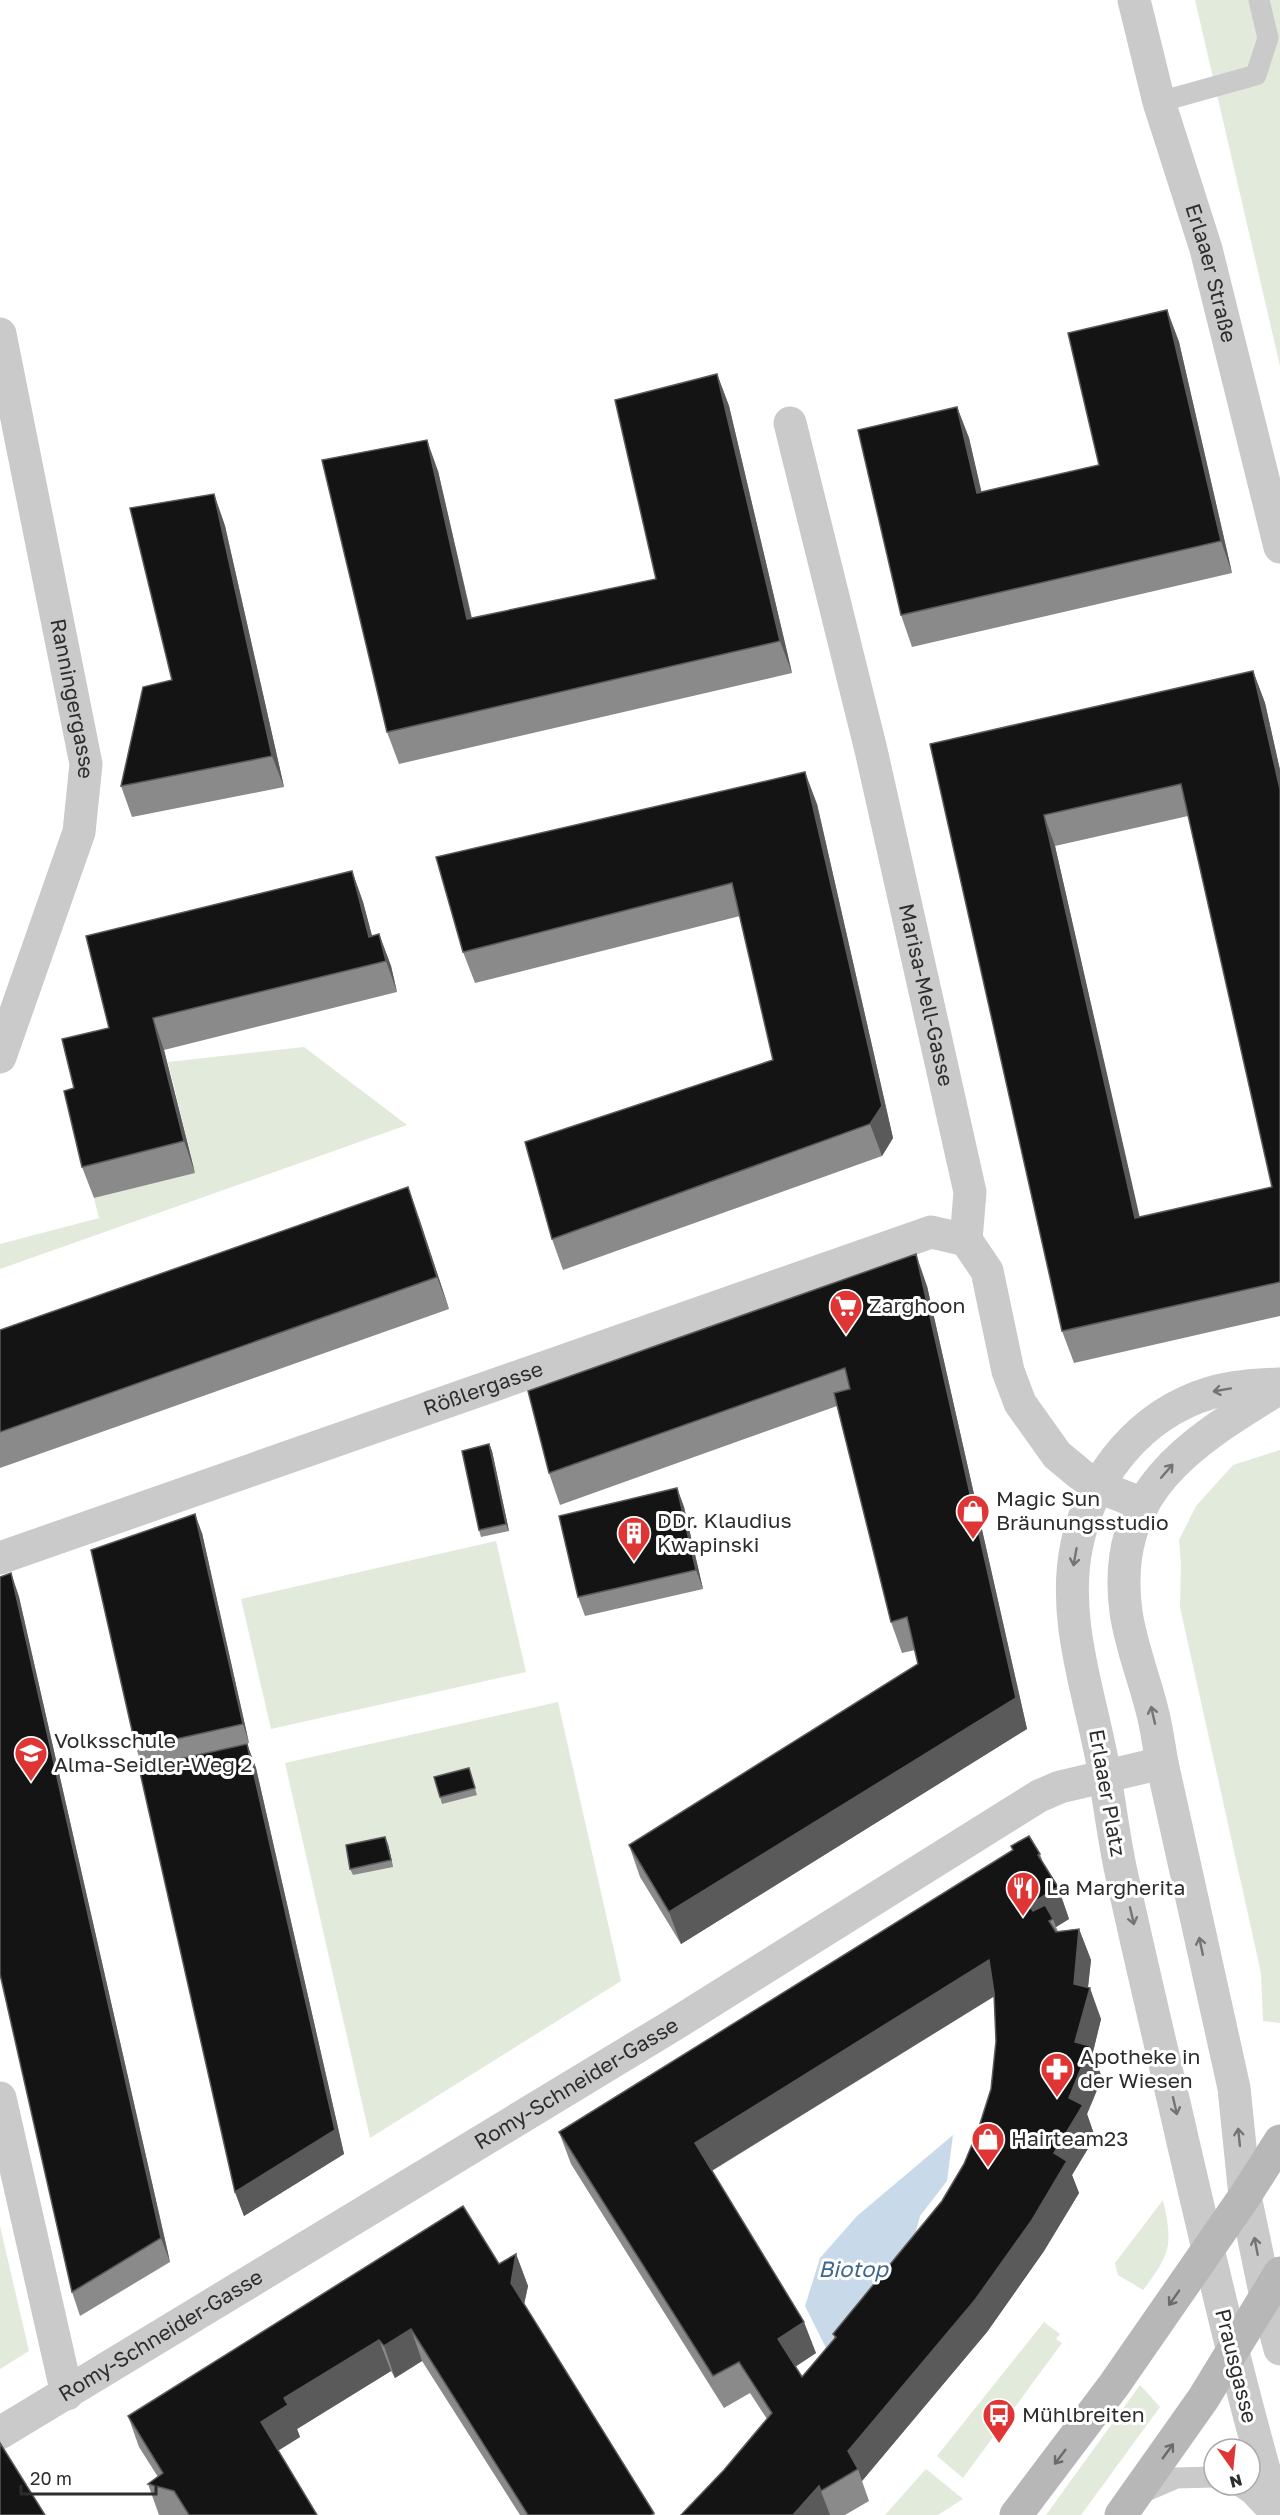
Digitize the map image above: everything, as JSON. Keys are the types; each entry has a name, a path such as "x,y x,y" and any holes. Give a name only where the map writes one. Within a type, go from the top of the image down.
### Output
{"main road":[{"path":"1016,2515 1100,2404 1208,2251 1280,2141"},
{"path":"1127,2506 1178,2437 1273,2285"}],"street":[{"name":"Erlaaer Straße","path":"1134,0 1159,102 1206,249 1280,547"},
{"name":"Ranningergasse","path":"0,334 86,764 79,832 0,1057"},
{"name":"Marisa-Mell-Gasse","path":"790,423 872,750 970,1192 966,1240"},
{"name":"Rößlergasse","path":"0,1558 931,1232 966,1240"},
{"path":"966,1240 987,1271 1008,1371 1020,1403 1057,1455 1099,1487 1143,1504"},
{"name":"Erlaaer Platz","path":"1208,2251 1120,1864 1105,1776 1079,1652 1072,1598 1072,1571 1077,1543 1085,1518 1099,1487 1129,1442 1151,1422 1176,1407 1211,1392 1246,1386 1280,1386"},
{"name":"Erlaaer Platz","path":"1245,2196 1234,2088 1153,1715 1126,1612 1126,1554 1143,1504 1167,1471 1217,1426 1280,1386"},
{"name":"Romy-Schneider-Gasse","path":"0,2433 670,2027 1039,1796 1060,1787 1162,1763"},
{"path":"0,2098 67,2394"},
{"path":"1245,2196 1273,2285 1280,2349"},
{"name":"Prausgasse","path":"1208,2251 1250,2424 1277,2515"}],"lane":[{"path":"1159,102 1256,75 1268,38 1259,0"},
{"path":"1127,2506 1148,2489 1176,2478 1202,2477"},
{"path":"1255,2497 1271,2515"}],"green space":[{"path":"1195,0 1280,0 1280,366"},
{"path":"304,1047 407,1125 0,1269 0,1244 99,1218 94,1198 195,1172 168,1062"},
{"path":"1280,1450 1280,2023 1263,2021 1261,1973 1180,1607 1179,1540 1196,1506 1233,1465"},
{"path":"496,1541 526,1672 271,1729 241,1599"},
{"path":"558,1702 621,1981 370,2138 285,1763"},
{"path":"1163,2200 1168,2228 1167,2248 1159,2267 1143,2290 1118,2275 1115,2263"},
{"path":"0,2226 29,2351 0,2369"},
{"path":"1044,2322 1060,2334 1056,2339 1062,2343 963,2478 937,2456"},
{"path":"1140,2385 1160,2407 1081,2515 1046,2515"},
{"path":"926,2469 963,2499 938,2515 885,2515"}],"water":[{"name":"Biotop","path":"953,2135 947,2181 920,2216 912,2247 827,2350 805,2306 820,2258 857,2216"}],"building":[{"path":"1167,310 1221,541 901,615 858,430 957,407 977,493 1099,465 1068,333"},
{"path":"717,374 780,641 387,732 322,460 427,440 467,619 656,579 615,400"},
{"path":"214,494 272,756 121,786 143,687 172,680 130,508"},
{"path":"1253,671 1280,789 1280,1282 1062,1331 930,744","holes":["1181,784 1272,1187 1135,1218 1044,815"]},
{"path":"805,772 882,1106 870,1124 552,1239 525,1142 773,1060 732,883 463,952 436,857"},
{"path":"352,871 369,937 379,934 386,961 153,1018 184,1141 82,1167 64,1091 74,1088 62,1039 109,1028 86,936"},
{"path":"408,1187 437,1277 0,1432 0,1330"},
{"path":"916,1254 1016,1698 669,1912 629,1845 918,1664 907,1617 891,1622 834,1393 850,1389 845,1368 549,1473 528,1391"},
{"path":"489,1444 506,1524 479,1530 462,1451"},
{"name":"DDr. Klaudius Kwapinski","path":"677,1488 696,1570 578,1597 559,1516"},
{"path":"195,1514 243,1724 136,1748 91,1550"},
{"name":"Volksschule Alma-Seidler-Weg 2","path":"11,1573 161,2238 72,2292 0,1974 0,1577"},
{"path":"247,1744 335,2130 235,2192 139,1768"},
{"path":"469,1768 475,1788 440,1797 434,1777"},
{"path":"1029,1836 1040,1854 1038,1855 1058,1887 1029,1905 1033,1911 1045,1905 1053,1919 1049,1921 1056,1932 1079,1929 1074,1984 1090,1988 1075,2042 1090,2046 1069,2098 1083,2105 1054,2153 1067,2161 1032,2220 975,2300 848,2451 858,2469 821,2491 819,2486 793,2515 681,2515 724,2470 772,2413 739,2362 713,2376 559,2132 1013,1850 1011,1846","holes":["989,1960 994,1993 996,2041 991,2089 964,2164 942,2201 833,2334 836,2337 802,2377 778,2339 804,2322 695,2143"]},
{"path":"385,1837 391,1860 350,1869 346,1845"},
{"path":"463,2206 499,2264 516,2254 511,2283 654,2513 651,2515 528,2515 411,2329 384,2346 379,2340 284,2398 288,2405 261,2422 317,2515 189,2515 174,2491 148,2484 163,2473 128,2416"},
{"path":"0,2443 45,2515 0,2515"}],"place":[{"name":"Zarghoon","path":"846,1335"},
{"name":"Magic Sun Bräunungsstudio","path":"973,1540"},
{"name":"DDr. Klaudius Kwapinski","path":"634,1562"},
{"name":"Volksschule Alma-Seidler-Weg 2","path":"31,1782"},
{"name":"La Margherita","path":"1023,1917"},
{"name":"Apotheke in der Wiesen","path":"1057,2098"},
{"name":"Hairteam23","path":"988,2168"},
{"name":"Mühlbreiten","path":"999,2444"}]}
